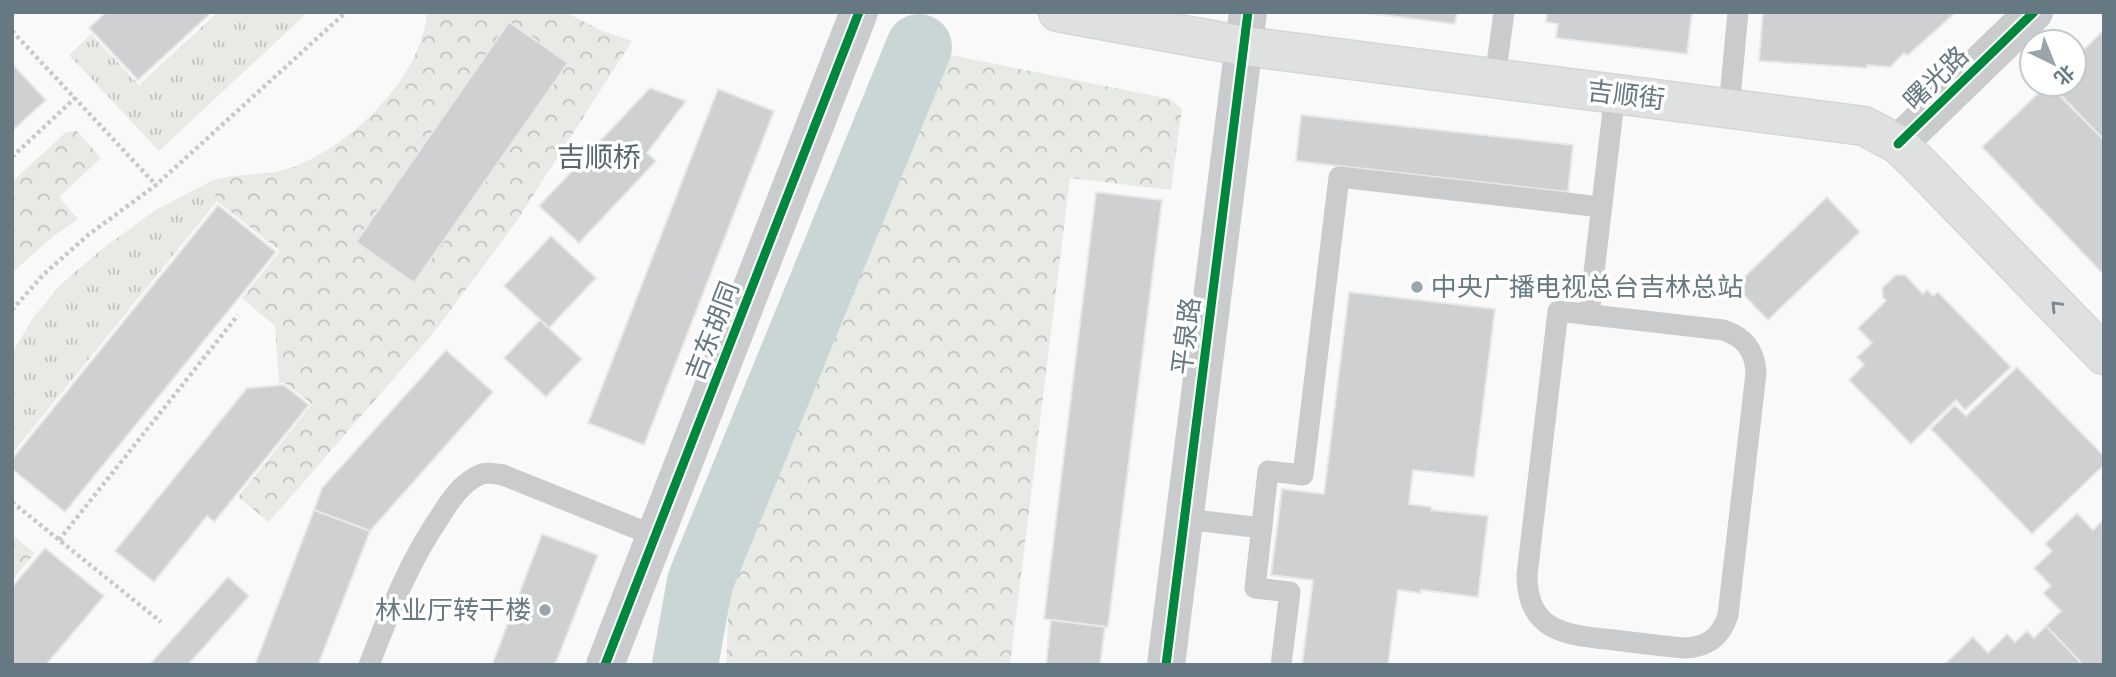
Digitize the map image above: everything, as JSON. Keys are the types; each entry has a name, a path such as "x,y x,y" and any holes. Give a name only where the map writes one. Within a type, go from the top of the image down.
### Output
{"main road":[{"name":"吉顺街","path":"1058,12 1246,29 1495,78 1864,125 1898,144 2104,355"}],"street":[{"name":"吉东胡同","path":"605,665 859,12"},
{"name":"曙光路","path":"1898,144 2034,12"},
{"name":"平泉路","path":"1166,665 1246,29"}],"lane":[{"path":"1495,78 1504,12"},
{"path":"1729,108 1738,12"},
{"path":"1589,315 1615,93"},
{"path":"1281,665 1290,592 1255,588 1268,471 1303,475 1339,177 1601,206"},
{"path":"1558,311 1589,315 1723,330 1744,340 1756,361 1728,615 1718,636 1697,648 1563,633 1542,620 1529,599 1527,575 1558,311"},
{"path":"369,665 402,579 420,545 455,494 484,473 503,475 655,536"},
{"path":"1185,519 1262,528"}],"path":[{"path":"12,310 43,275 88,235 156,185 346,12"},
{"path":"12,31 156,185"},
{"path":"12,157 75,98"},
{"path":"59,540 238,315"},
{"path":"12,502 162,622"}],"green space":[{"path":"218,12 308,12 159,151 69,55 91,34 139,85"},
{"path":"427,12 565,12 603,31 632,41 516,222 435,331 269,522 238,497 312,404 285,383 279,383 275,326 242,298 280,251 217,201 211,181 296,166 340,142 381,105 399,83 423,36"},
{"path":"950,55 1170,99 1182,109 1171,190 1070,178 1010,665 726,665 729,593"},
{"path":"77,131 101,158 59,197 78,219 51,238 12,273 12,182 66,132"},
{"path":"211,181 217,201 12,454 12,353 33,318 61,284 101,250 154,211"},
{"path":"12,535 35,553 12,580"}],"building":[{"path":"106,12 212,12 138,80 89,28"},
{"path":"1358,12 1457,12 1455,24"},
{"path":"1547,12 1692,12 1687,54 1556,38 1558,24 1546,22"},
{"path":"1763,12 1956,12 1907,56 1904,53 1890,67 1867,65 1867,68 1759,61"},
{"path":"509,22 568,63 414,283 356,242"},
{"path":"2104,30 2104,140 2064,98 2088,98 2088,45"},
{"path":"12,64 46,100 12,131"},
{"path":"650,88 686,101 647,153 656,161 579,243 539,206"},
{"path":"718,89 774,111 644,445 588,423"},
{"path":"2033,98 2062,98 2104,140 2104,275 1982,147"},
{"path":"1301,115 1573,145 1568,192 1296,161"},
{"path":"1096,192 1162,200 1108,627 1044,619"},
{"path":"1827,197 1860,232 1768,320 1735,286"},
{"path":"218,205 276,252 65,512 12,469 12,459"},
{"path":"551,236 596,278 549,328 504,286"},
{"path":"1896,275 1905,275 1923,294 1927,290 1933,296 1938,292 2011,367 1965,410 1956,400 1911,444 1849,380 1864,365 1857,357 1872,343 1858,328 1886,301 1882,288"},
{"path":"1349,292 1495,309 1474,477 1413,470 1409,504 1431,507 1431,510 1488,516 1478,597 1398,590 1388,665 1302,665 1313,580 1271,575 1282,489 1324,494"},
{"path":"540,320 582,359 546,397 504,358"},
{"path":"446,350 493,392 370,531 314,510 322,488"},
{"path":"2017,367 2104,456 2104,465 2032,534 1931,429 1955,405 1966,416"},
{"path":"284,385 309,405 214,522 207,516 154,582 115,551 247,388"},
{"path":"314,510 370,531 318,665 255,665"},
{"path":"2077,513 2093,530 2104,519 2104,665 2083,665 2046,626 2061,611 2043,593 2051,586 2034,568 2052,551 2045,544"},
{"name":"林业厅转干楼","path":"542,534 598,555 555,665 492,665"},
{"path":"45,548 104,596 46,665 12,665 12,587"},
{"path":"228,577 249,596 188,665 149,665"},
{"path":"1051,620 1105,627 1100,665 1046,665"},
{"path":"2046,626 2083,665 1944,665 1973,637 1988,653 2007,634 2015,642 2027,631 2034,638"}],"waterway":[{"path":"685,665 700,582 919,47"}],"cycle path":[{"path":"605,665 859,12"},
{"path":"1166,665 1248,12"},
{"path":"1898,144 2034,12"}],"place":[{"name":"中央广播电视总台吉林总站","path":"1417,287"},
{"name":"林业厅转干楼","path":"545,610"}],"district":[{"name":"吉顺桥","path":"599,157"}]}
